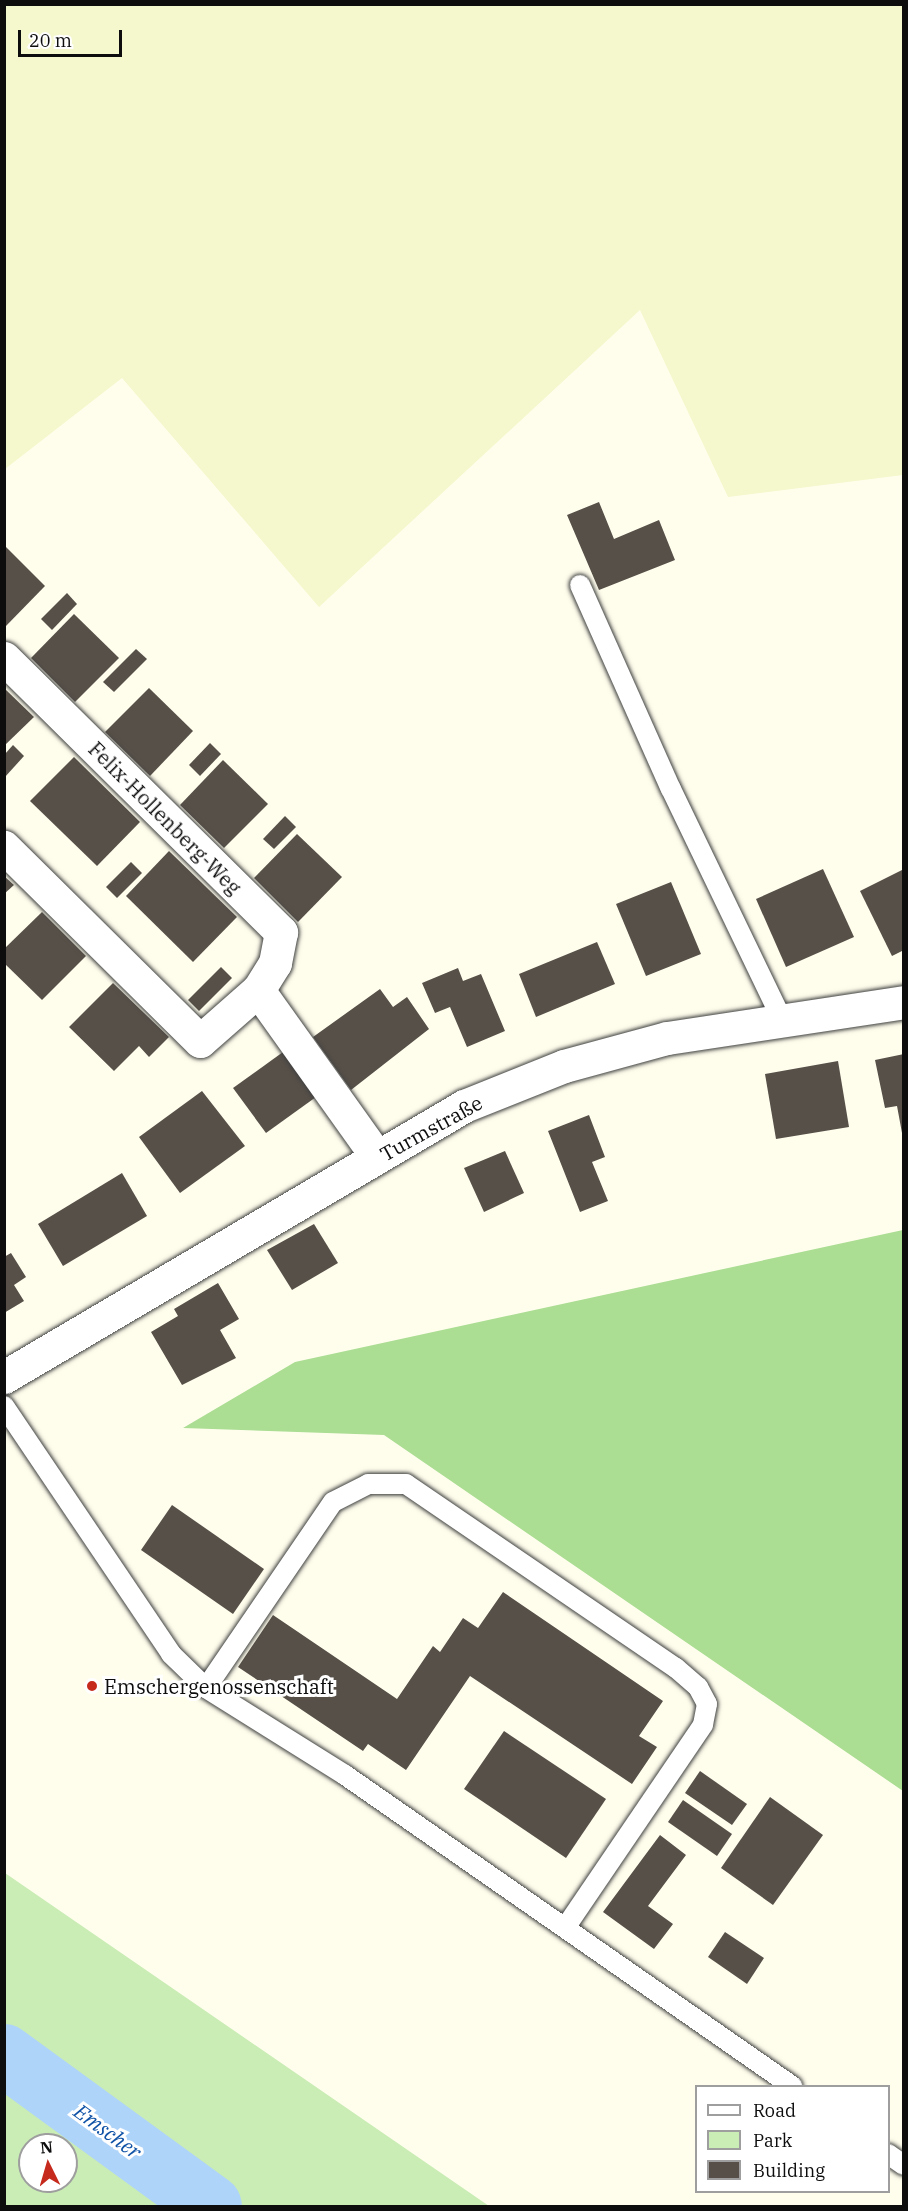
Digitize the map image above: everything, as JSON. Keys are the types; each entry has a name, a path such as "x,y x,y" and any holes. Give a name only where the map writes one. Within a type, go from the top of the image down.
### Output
{"street":[{"name":"Felix-Hollenberg-Weg","path":"4,658 281,933 276,963 258,990 200,1041 4,847"},
{"path":"258,990 377,1158"},
{"name":"Turmstraße","path":"4,1377 464,1106 564,1066 667,1038 903,1002"}],"lane":[{"path":"580,585 670,789 782,1020"},
{"path":"4,1406 171,1654 206,1688 345,1775 791,2085"},
{"path":"206,1688 333,1502 368,1484 406,1484 676,1668 698,1687 707,1704 703,1725 565,1928"},
{"path":"890,2155 903,2165"}],"green space":[{"path":"5,4 903,5 903,475 728,497 640,310 319,607 122,378 5,469"},
{"path":"903,1230 903,1791 384,1435 183,1428 295,1362"},
{"path":"4,1873 5,1873 489,2206 5,2206"}],"building":[{"path":"599,502 614,539 659,520 675,560 599,590 567,515"},
{"path":"5,546 45,586 5,627"},
{"path":"67,593 77,604 52,630 41,619"},
{"path":"74,614 119,658 75,702 31,658"},
{"path":"136,649 147,659 114,692 103,682"},
{"path":"4,688 34,717 4,746"},
{"path":"149,688 193,731 150,776 105,732"},
{"path":"210,743 221,754 200,776 189,765"},
{"path":"13,745 24,756 5,777 5,754"},
{"path":"74,757 140,822 97,866 30,801"},
{"path":"223,760 268,804 224,848 180,805"},
{"path":"285,816 296,827 274,849 263,839"},
{"path":"297,834 342,877 298,922 254,878"},
{"path":"169,851 237,917 193,962 126,896"},
{"path":"131,862 142,873 117,898 106,887"},
{"path":"823,869 854,937 786,967 756,899"},
{"path":"904,869 904,950 892,956 860,891"},
{"path":"4,876 14,885 4,894"},
{"path":"671,882 701,954 646,976 616,904"},
{"path":"42,912 86,956 42,1000 4,963 4,949"},
{"path":"597,942 615,984 536,1017 519,974"},
{"path":"221,967 232,978 199,1011 188,1000"},
{"path":"458,968 463,981 481,974 505,1031 467,1047 450,1007 435,1013 422,983"},
{"path":"113,983 169,1037 149,1057 139,1046 114,1071 69,1027"},
{"path":"380,989 393,1007 407,997 429,1029 351,1090 313,1037"},
{"path":"283,1052 316,1097 266,1133 233,1088"},
{"path":"904,1054 904,1133 902,1133 897,1106 885,1108 875,1060"},
{"path":"838,1061 849,1127 776,1139 765,1074"},
{"path":"202,1091 245,1146 180,1193 139,1137"},
{"path":"589,1115 605,1157 592,1162 608,1201 580,1212 548,1131"},
{"path":"505,1151 524,1193 484,1212 464,1168"},
{"path":"122,1173 147,1216 63,1266 38,1224"},
{"path":"314,1224 338,1263 292,1290 267,1250"},
{"path":"11,1253 26,1277 14,1285 24,1301 4,1313 4,1257"},
{"path":"218,1283 239,1319 220,1330 236,1358 182,1385 151,1332 178,1316 174,1309"},
{"path":"172,1505 264,1569 233,1614 141,1550"},
{"path":"503,1592 663,1701 639,1736 657,1747 632,1784 470,1676 406,1770 368,1744 363,1751 238,1667 273,1615 397,1699 433,1646 440,1652 463,1618 478,1628"},
{"path":"504,1731 606,1799 566,1858 464,1789"},
{"path":"700,1771 747,1804 732,1825 685,1793"},
{"path":"770,1797 823,1835 773,1905 721,1868"},
{"path":"683,1800 732,1834 717,1856 668,1822"},
{"path":"660,1835 686,1855 648,1906 673,1924 654,1949 603,1912"},
{"path":"725,1932 764,1958 747,1984 708,1957"}],"waterway":[{"name":"Emscher","path":"4,2055 211,2206"}],"place":[{"name":"Emschergenossenschaft","path":"92,1686"}]}
